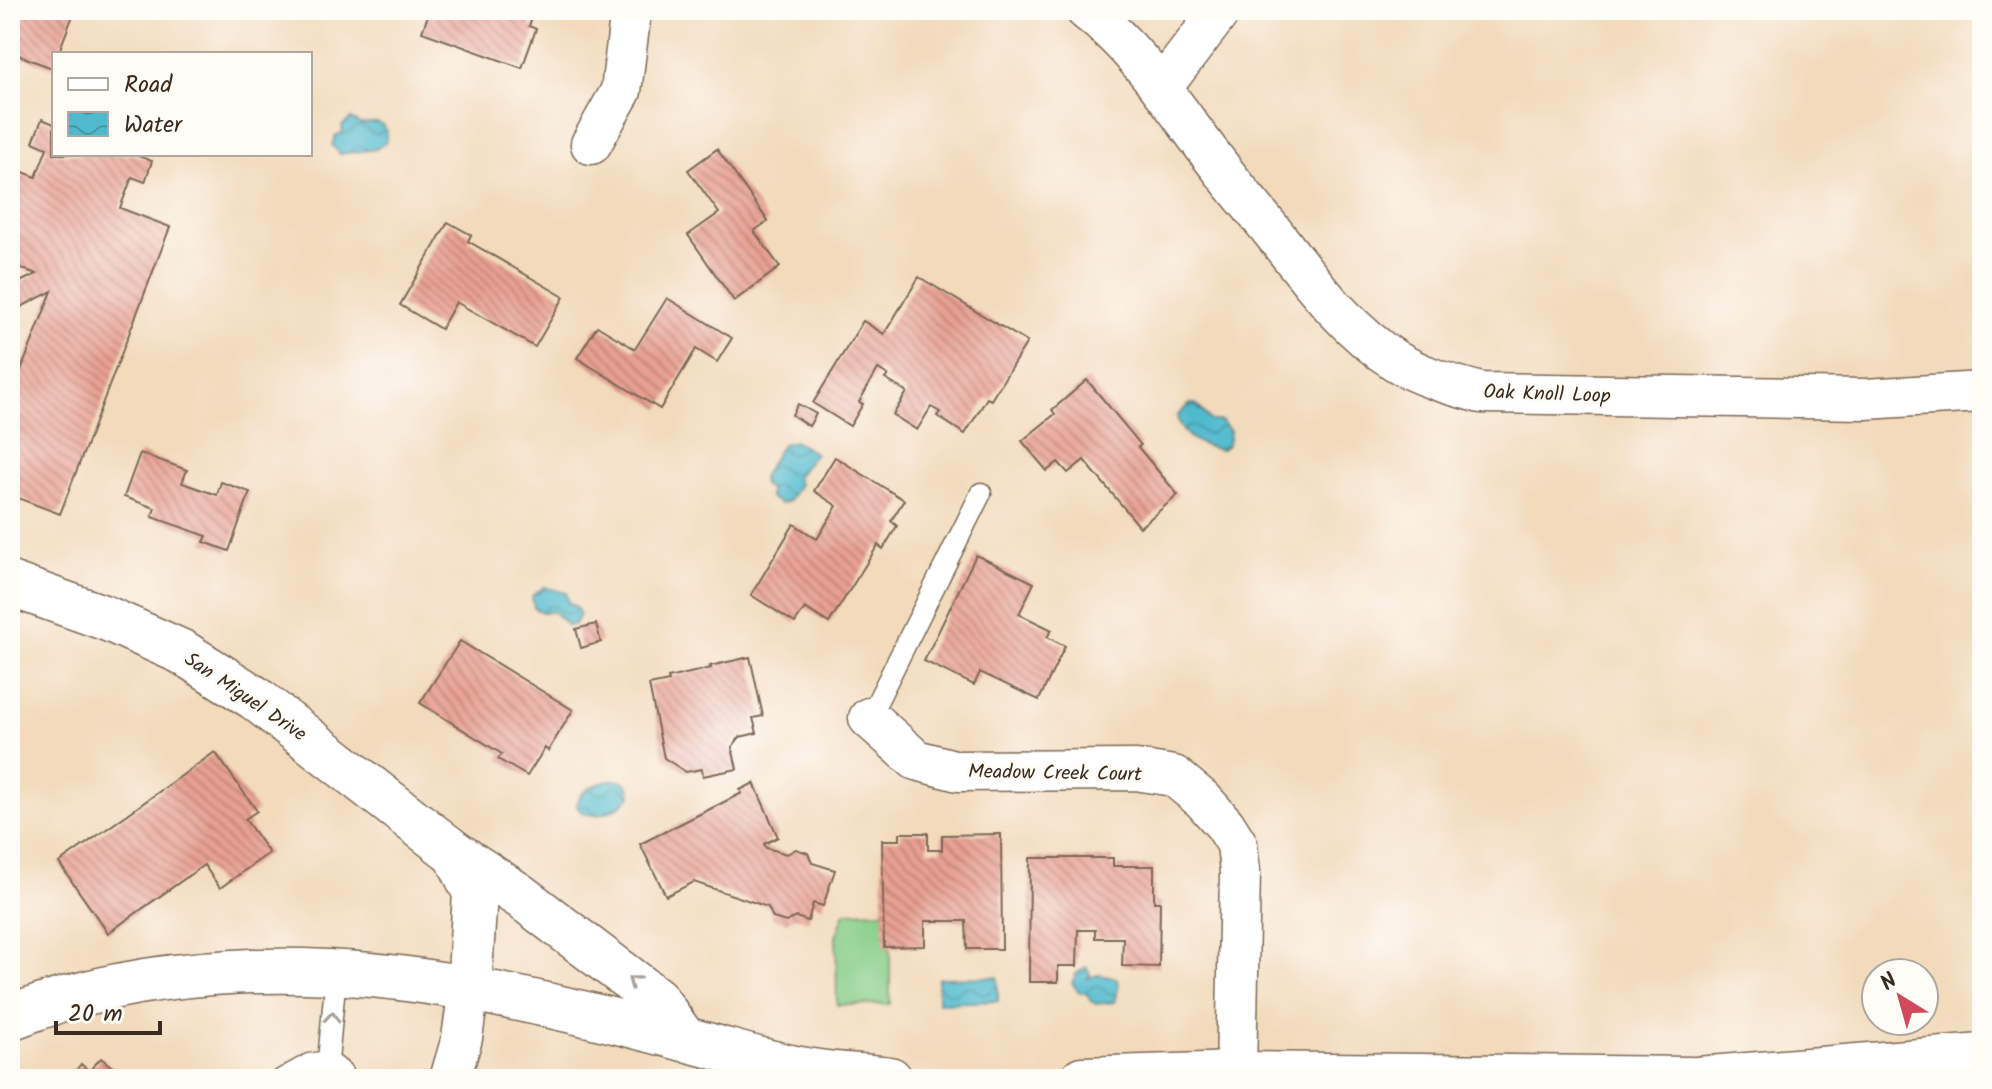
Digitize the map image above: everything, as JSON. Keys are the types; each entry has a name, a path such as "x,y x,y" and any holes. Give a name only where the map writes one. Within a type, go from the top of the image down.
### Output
{"street":[{"path":"591,144 621,91 631,10"},
{"name":"Oak Knoll Loop","path":"1086,10 1111,29 1162,87 1219,167 1322,296 1359,333 1396,361 1440,382 1497,394 1865,399 1982,392"},
{"path":"1162,87 1221,10"},
{"name":"San Miguel Drive","path":"10,584 108,619 182,652 255,698 456,854 520,896 656,999 684,1039"},
{"name":"Meadow Creek Court","path":"869,718 916,760 958,771 1136,770 1174,776 1203,800 1237,844 1240,872 1236,1074"},
{"name":"San Miguel Drive","path":"456,854 475,893 469,989"},
{"path":"10,1018 46,1003 147,981 241,970 365,975 469,989 810,1071 890,1079"},
{"path":"450,1079 462,1038 469,989"},
{"path":"1697,1079 1982,1056"},
{"path":"1082,1079 1236,1074 1690,1079"}],"lane":[{"path":"869,718 981,493"},
{"path":"328,1061 336,974"},
{"path":"282,1079 309,1064 328,1061 342,1072 341,1079"}],"green space":[{"path":"884,911 890,947 890,1004 837,1005 836,937 845,912"}],"water":[{"path":"351,119 360,124 381,124 387,131 386,142 376,149 340,154 332,145 336,135 343,133 342,126"},
{"path":"1190,404 1196,404 1211,421 1221,421 1230,431 1228,444 1221,450 1200,443 1182,430 1177,416"},
{"path":"794,441 815,453 796,477 799,484 789,501 780,504 769,497 770,490 763,485 762,477 782,444"},
{"path":"544,587 566,593 568,602 576,607 580,615 575,624 568,626 554,612 534,608 532,596"},
{"path":"614,780 625,782 630,789 631,796 619,806 597,815 583,812 577,807 585,791"},
{"path":"1086,967 1090,974 1088,978 1098,975 1116,978 1119,985 1114,1002 1096,1004 1072,983 1076,974"},
{"path":"998,977 998,1001 938,1003 938,978"}],"building":[{"path":"10,10 75,10 59,52 52,52 52,68 10,52"},
{"path":"430,10 535,10 529,26 536,29 522,68 422,32"},
{"path":"42,119 52,123 52,156 138,156 152,161 145,182 132,177 120,208 170,227 60,514 10,495 10,392 52,291 21,307 13,298 13,285 37,274 10,264 10,167 36,177 47,148 33,142"},
{"path":"717,149 768,221 754,231 780,267 734,301 688,235 719,213 688,170"},
{"path":"448,222 471,235 468,241 564,297 535,347 456,302 441,329 400,305"},
{"path":"919,277 1027,342 991,400 987,398 965,434 937,416 940,412 931,407 917,430 893,415 907,392 885,379 888,375 878,369 859,402 863,404 850,426 813,403 863,321 884,334"},
{"path":"667,298 732,338 717,362 696,349 660,409 577,358 597,326 635,349"},
{"path":"1087,380 1178,495 1140,527 1084,460 1068,473 1058,462 1047,471 1022,441 1055,414 1052,410"},
{"path":"798,404 816,414 809,426 792,415"},
{"path":"140,453 187,470 182,483 217,495 221,482 250,492 229,551 204,542 207,536 152,517 155,508 124,497"},
{"path":"835,457 904,500 891,521 897,526 883,549 878,545 829,623 805,608 795,623 751,595 794,524 817,539 837,506 814,491"},
{"path":"976,555 1034,583 1019,614 1052,630 1047,637 1065,646 1039,700 980,672 974,685 924,661"},
{"path":"596,624 601,642 581,648 576,629"},
{"path":"460,641 573,710 548,751 545,748 527,776 498,759 502,754 420,703"},
{"path":"750,657 763,716 753,718 757,733 740,737 732,747 737,769 703,776 702,769 686,772 664,758 649,685"},
{"path":"215,752 257,811 245,819 269,853 220,888 204,865 108,933 59,863"},
{"path":"754,783 778,837 764,844 766,848 787,854 796,849 808,853 812,863 835,870 823,906 813,903 808,921 796,917 786,922 773,918 768,907 694,882 666,896 640,844 742,793 740,790"},
{"path":"900,833 928,833 928,850 942,850 942,835 1001,834 1002,949 967,949 966,921 925,921 925,946 884,947 882,840 900,840"},
{"path":"1030,858 1113,858 1113,866 1154,866 1154,902 1160,902 1159,967 1122,966 1123,938 1095,938 1095,930 1078,930 1077,966 1058,966 1058,982 1029,982"},
{"path":"101,1058 127,1079 69,1079 81,1064 89,1071"}]}
